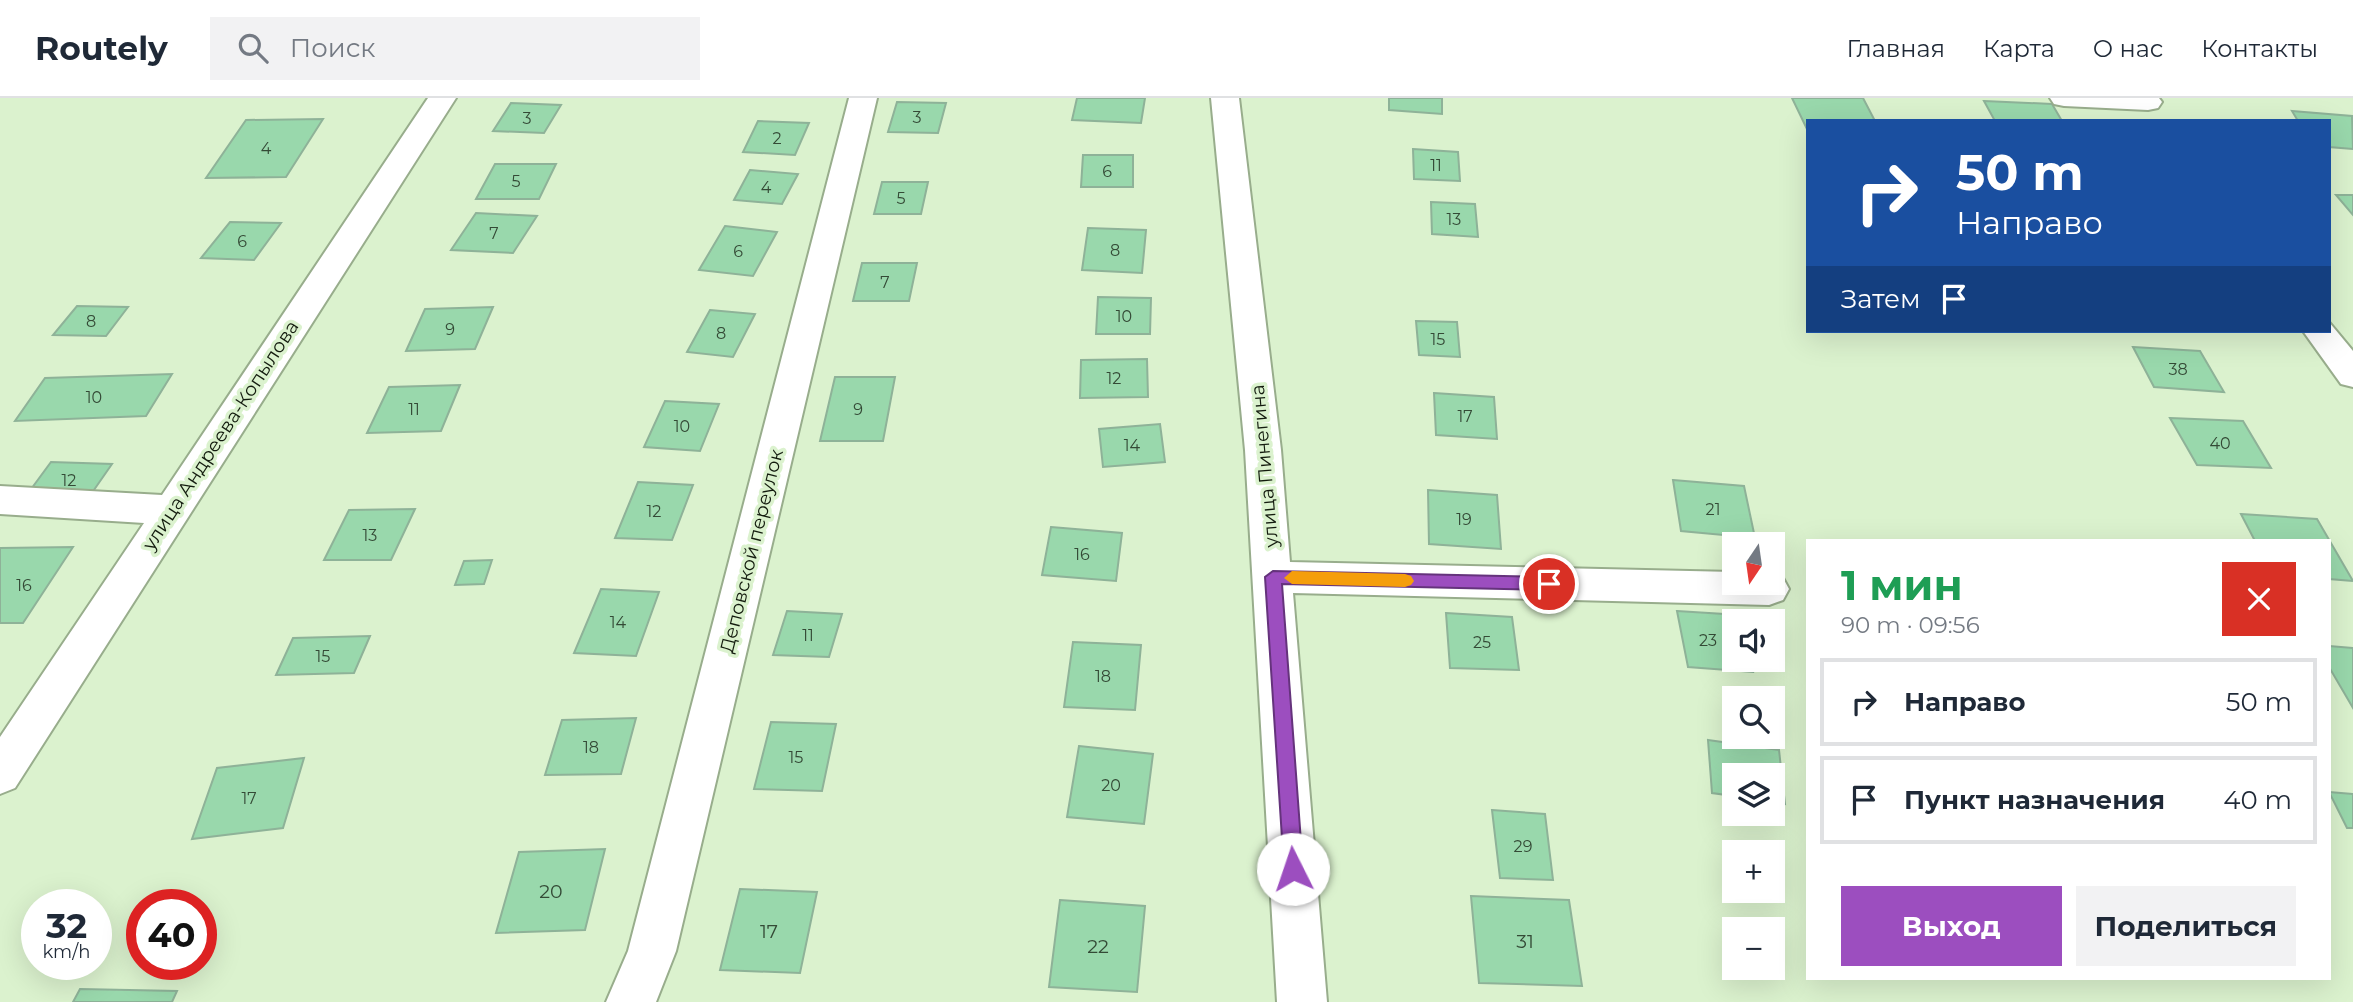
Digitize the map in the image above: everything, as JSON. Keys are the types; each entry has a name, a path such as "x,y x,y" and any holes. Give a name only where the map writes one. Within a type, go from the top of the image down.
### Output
{"street":[{"name":"улица Андреева-Копылова","path":"0,774 442,98"},
{"name":"Деповской переулок","path":"631,1002 652,951 863,98"},
{"name":"улица Пинегина","path":"1226,98 1264,450 1303,1002"},
{"path":"2064,98 2152,107"},
{"path":"2322,333 2353,375"},
{"path":"0,500 171,510"},
{"path":"1273,577 1722,588"}],"building":[{"path":"1077,98 1145,98 1141,123 1072,120"},
{"path":"1389,98 1442,98 1442,114 1389,110"},
{"path":"1792,98 1863,98 1874,119 1806,119 1806,127"},
{"path":"1984,101 2052,104 2061,119 1994,119"},
{"path":"897,102 946,103 938,133 888,132"},
{"path":"511,103 561,105 544,133 493,131"},
{"path":"2292,111 2352,116 2353,149 2331,147 2331,119 2297,119"},
{"path":"323,119 286,177 206,178 246,120"},
{"path":"758,121 809,123 795,155 743,152"},
{"path":"1413,149 1458,152 1460,181 1414,179"},
{"path":"1083,155 1133,155 1133,187 1081,187"},
{"path":"495,164 556,164 539,199 476,199"},
{"path":"750,170 798,174 782,204 734,200"},
{"path":"882,182 928,182 921,214 874,214"},
{"path":"2336,195 2353,195 2353,215"},
{"path":"1431,202 1475,204 1478,237 1432,234"},
{"path":"476,213 537,216 513,253 451,250"},
{"path":"230,222 281,223 254,260 201,258"},
{"path":"725,226 777,232 753,276 699,270"},
{"path":"1088,228 1146,230 1142,273 1082,270"},
{"path":"862,263 917,263 909,301 853,301"},
{"path":"1098,297 1151,298 1150,334 1096,334"},
{"path":"77,306 128,307 106,336 53,335"},
{"path":"493,307 475,349 406,351 425,309"},
{"path":"710,310 755,314 733,357 687,352"},
{"path":"1416,321 1457,322 1460,357 1419,355"},
{"path":"2133,347 2200,351 2224,392 2154,387"},
{"path":"1147,359 1148,397 1080,398 1081,360"},
{"path":"172,374 146,416 15,421 45,378"},
{"path":"835,377 895,377 883,441 820,441"},
{"path":"460,385 441,431 367,433 389,387"},
{"path":"1434,393 1494,397 1497,439 1436,435"},
{"path":"665,401 719,404 700,451 644,447"},
{"path":"2170,418 2243,421 2271,468 2197,465"},
{"path":"1160,424 1165,462 1103,467 1099,429"},
{"path":"51,462 112,464 89,497 26,496"},
{"path":"1673,480 1744,486 1754,532 1722,532 1722,535 1681,531"},
{"path":"638,482 693,485 672,540 615,538"},
{"path":"1428,490 1497,495 1501,549 1429,544"},
{"path":"415,509 391,560 324,560 349,510"},
{"path":"2241,514 2317,519 2329,539 2254,539"},
{"path":"1051,527 1122,533 1116,581 1042,575"},
{"path":"2331,543 2353,581 2331,579"},
{"path":"73,547 23,623 0,623 0,548"},
{"path":"492,560 484,584 455,585 464,561"},
{"path":"601,589 659,592 636,656 574,653"},
{"path":"787,611 842,614 829,657 773,655"},
{"path":"1677,611 1722,614 1722,670 1688,667"},
{"path":"1446,613 1512,617 1519,670 1450,668"},
{"path":"370,636 354,673 276,675 293,638"},
{"path":"1073,642 1141,645 1135,710 1064,707"},
{"path":"2331,646 2353,648 2353,708 2331,670"},
{"path":"636,718 621,774 545,775 562,720"},
{"path":"771,722 836,724 822,791 754,789"},
{"path":"1708,740 1722,742 1722,749 1779,750 1780,763 1722,763 1722,794 1712,793"},
{"path":"1079,746 1153,754 1144,824 1067,817"},
{"path":"304,758 283,828 192,839 217,768"},
{"path":"2331,792 2353,794 2353,828 2347,828"},
{"path":"1492,810 1545,814 1553,880 1500,878"},
{"path":"605,849 585,930 496,933 519,852"},
{"path":"740,889 817,892 800,973 720,970"},
{"path":"1471,896 1569,900 1582,986 1479,983"},
{"path":"1060,900 1145,906 1137,992 1049,987"},
{"path":"80,989 177,991 172,1002 73,1002"}],"slow traffic":[{"path":"1292,578 1405,581"}],"route":[{"path":"1293,869 1273,577 1549,584"}]}
